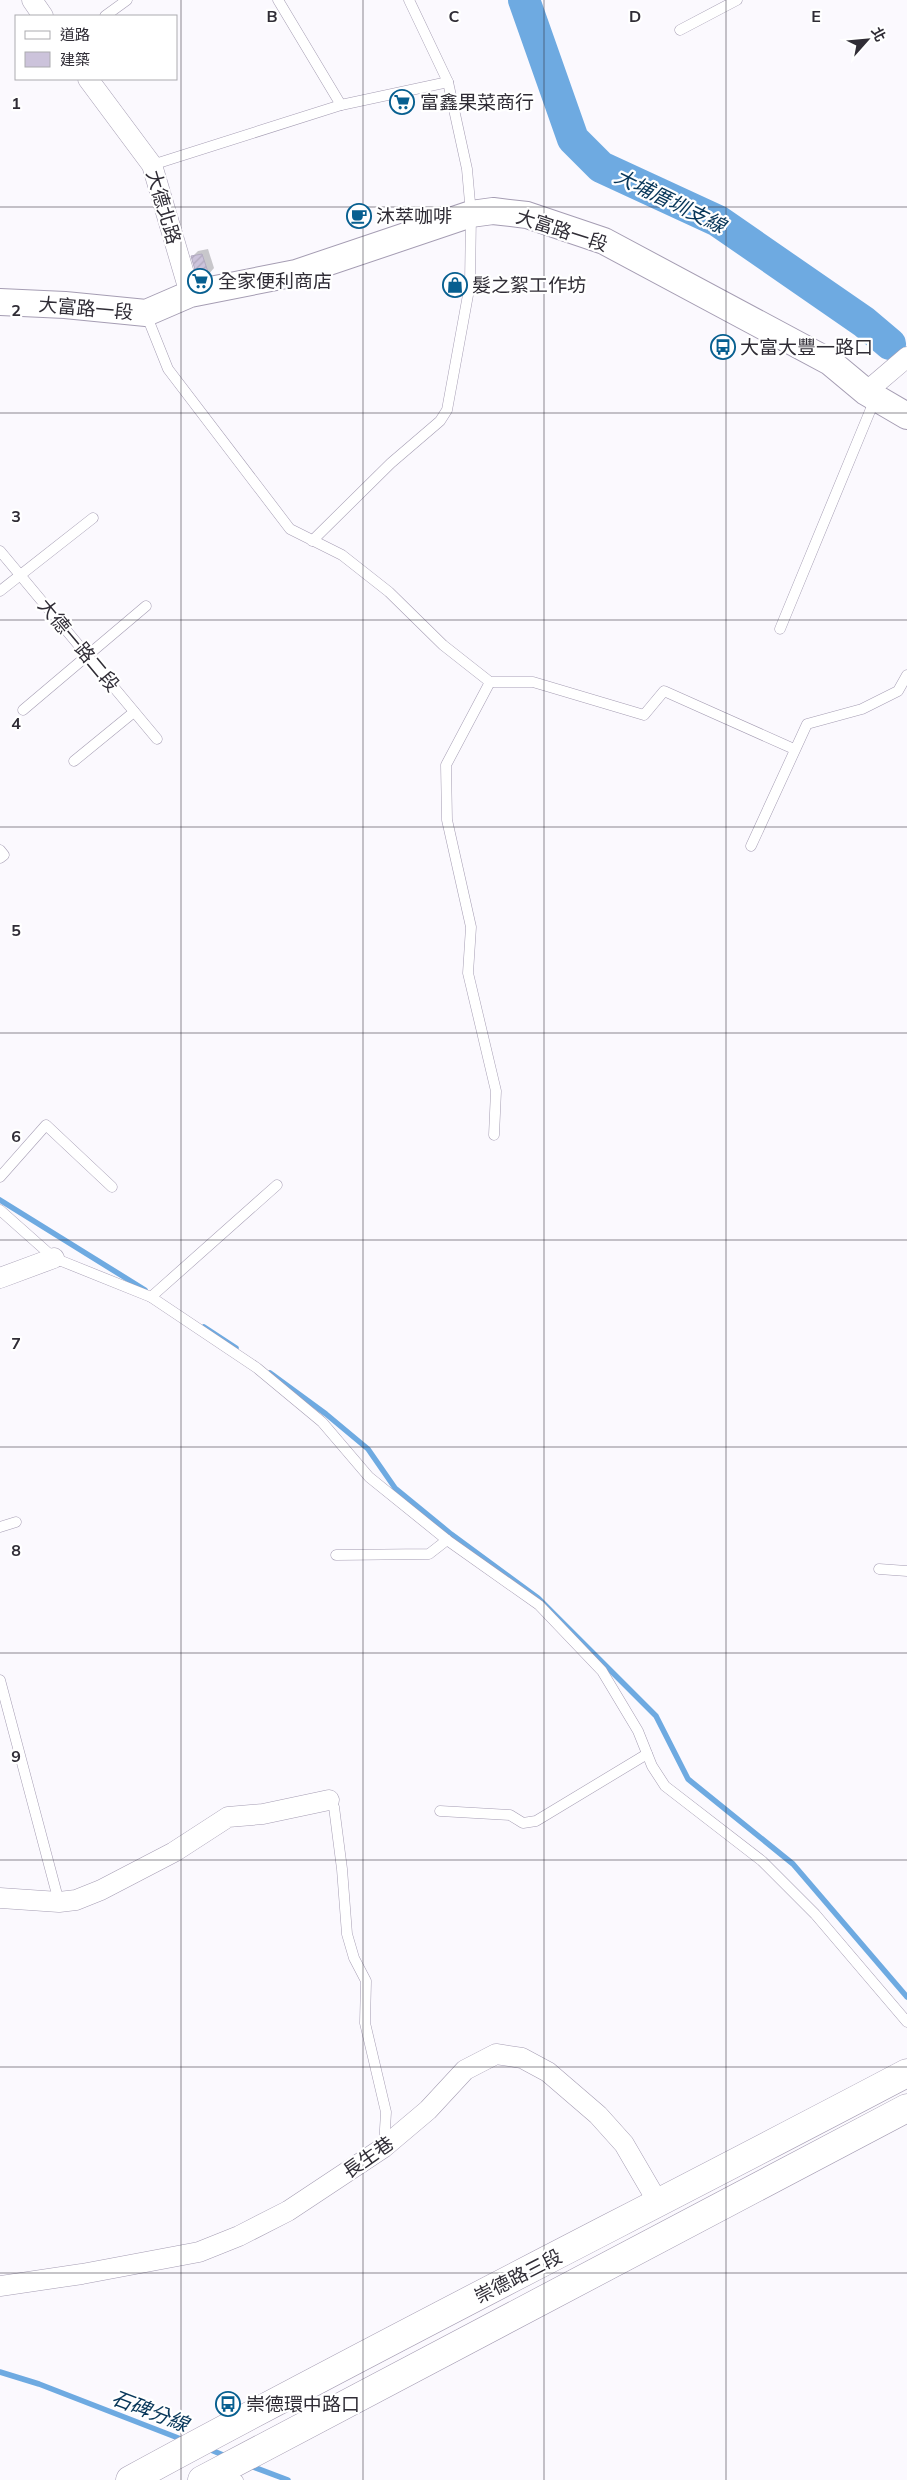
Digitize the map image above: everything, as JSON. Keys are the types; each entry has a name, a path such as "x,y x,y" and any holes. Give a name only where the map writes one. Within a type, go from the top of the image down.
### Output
{"main road":[{"name":"崇德路三段","path":"130,2480 208,2437 659,2204 907,2072"},
{"name":"崇德路三段","path":"226,2471 907,2108"}],"street":[{"path":"32,0 42,15"},
{"name":"大德北路","path":"89,80 152,165 190,294"},
{"name":"大富路一段","path":"0,302 65,305 146,313 190,294 296,273 471,214 493,211 527,214 604,241 830,362 871,395 907,416"},
{"path":"871,395 907,357"},
{"path":"0,1278 54,1258"},
{"path":"0,1898 59,1902 76,1900 101,1890 174,1852 228,1817 332,1804"},
{"name":"長生巷","path":"0,2286 82,2274 199,2252 239,2236 288,2211 384,2148 428,2110 465,2070 496,2054 522,2058 548,2072 598,2115 624,2144 659,2204"}],"lane":[{"path":"106,15 126,0"},
{"path":"278,0 341,105"},
{"path":"312,541 391,463 440,421 447,410 470,284 471,214 467,169 448,82 409,0"},
{"path":"680,30 737,0"},
{"path":"152,165 341,105 448,82"},
{"path":"146,313 168,369 290,529 342,555 389,592 443,645 490,682 533,682 644,714 664,691 794,749"},
{"path":"780,629 871,395"},
{"path":"0,592 93,518"},
{"name":"大德一路二段","path":"0,551 157,739"},
{"path":"23,710 146,606"},
{"path":"751,846 807,724 862,709 898,691 907,675"},
{"path":"490,682 446,765 447,820 471,927 468,973 496,1091 494,1135"},
{"path":"74,761 134,712"},
{"path":"0,850 4,855 0,858"},
{"path":"0,1177 46,1125 112,1187"},
{"path":"151,1297 277,1185"},
{"path":"0,1210 54,1258 151,1297 257,1368 322,1422 369,1477 448,1540 539,1605 602,1671 638,1731 652,1766 665,1786 762,1861 814,1914 907,2022"},
{"path":"0,1527 16,1522"},
{"path":"336,1555 429,1554 448,1540"},
{"path":"879,1569 907,1571"},
{"path":"0,1680 59,1902"},
{"path":"440,1811 510,1814 523,1823 536,1821 647,1754"},
{"path":"332,1804 342,1869 347,1934 354,1958 366,1981 365,2023 386,2112 384,2148"}],"building":[{"path":"202,254 209,275 197,277 191,256"}],"waterway":[{"name":"大埔厝圳支線","path":"524,0 573,139 601,167 718,221 864,322 890,344"},
{"path":"0,1200 145,1290"},
{"path":"204,1327 236,1348"},
{"path":"270,1373 326,1414 368,1449 395,1488 451,1534 538,1598 656,1716 688,1779 793,1864 907,1997"},
{"name":"石碑分線","path":"0,2372 39,2384 186,2441"},
{"name":"石碑分線","path":"206,2448 228,2457"},
{"name":"石碑分線","path":"248,2465 288,2480"}],"place":[{"name":"富鑫果菜商行","path":"402,102"},
{"name":"沐萃咖啡","path":"359,216"},
{"name":"全家便利商店","path":"200,281"},
{"name":"髮之絮工作坊","path":"455,285"},
{"name":"大富大豐一路口","path":"723,347"},
{"name":"崇德環中路口","path":"228,2404"}]}
